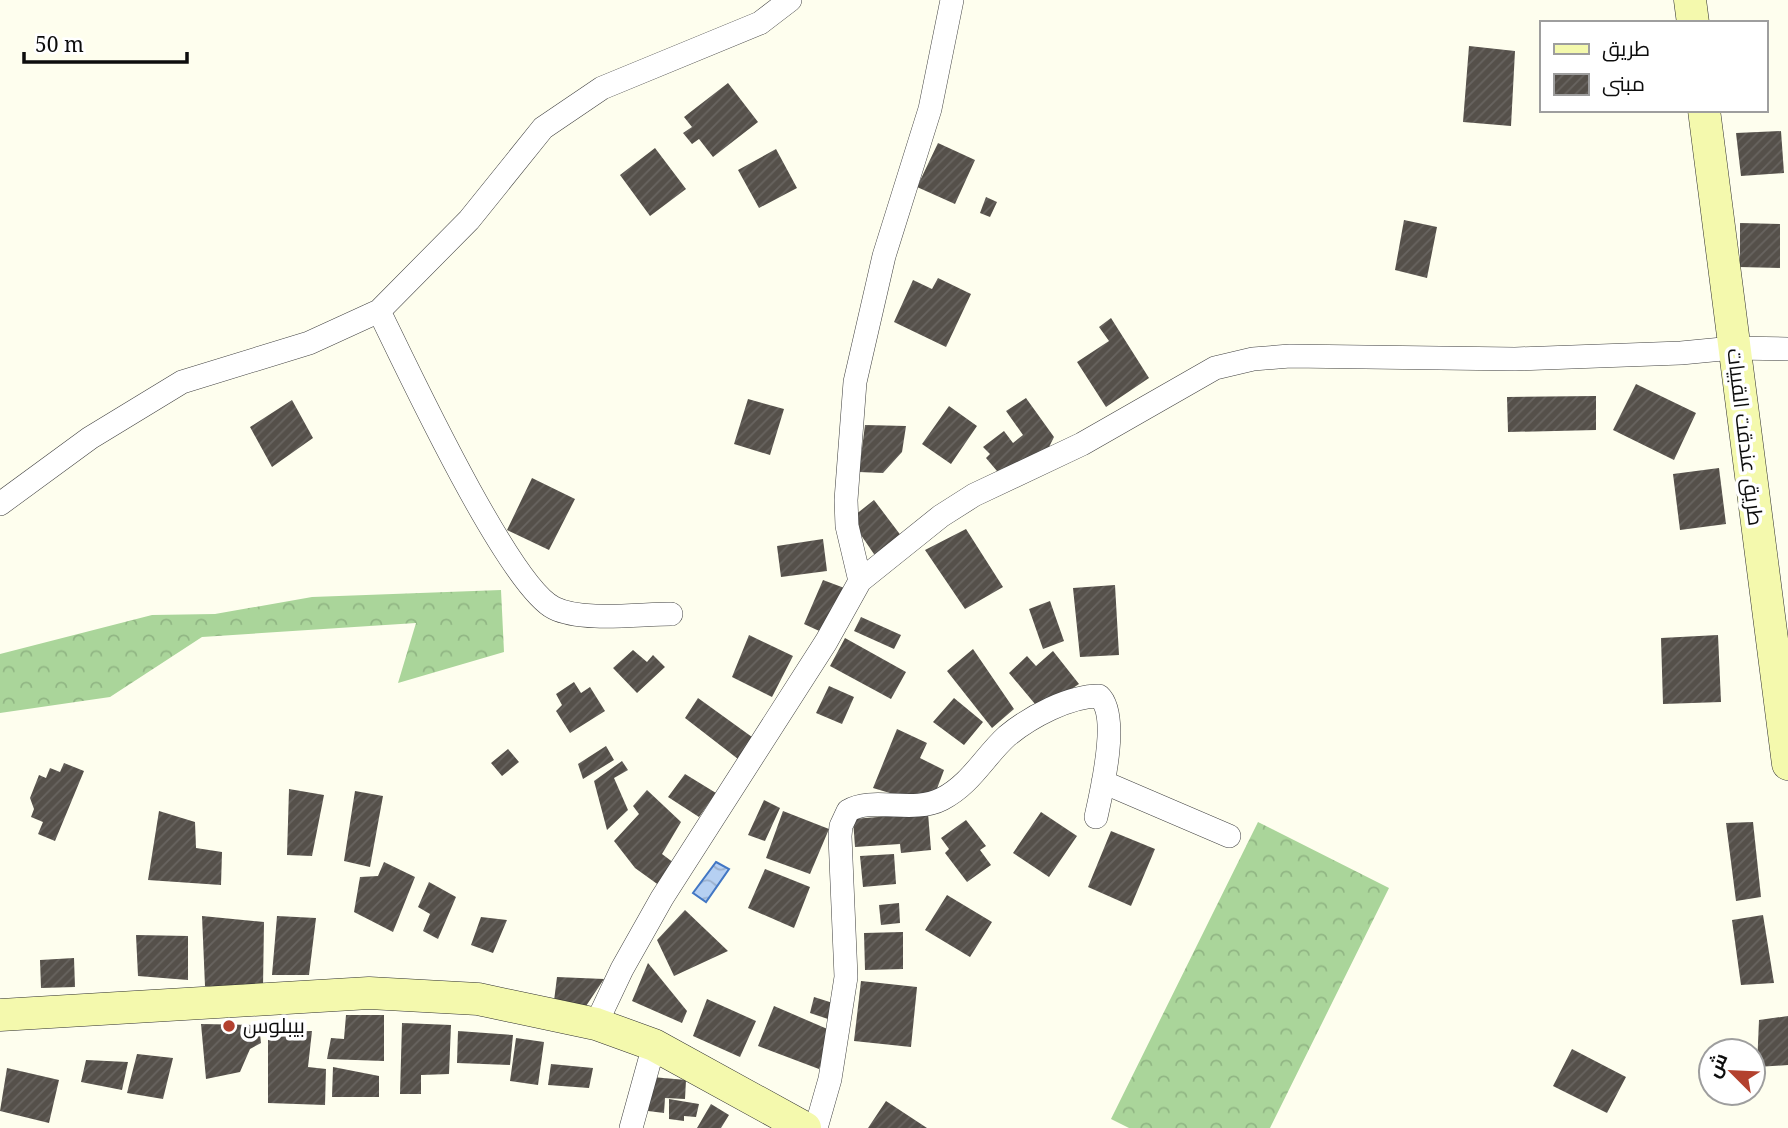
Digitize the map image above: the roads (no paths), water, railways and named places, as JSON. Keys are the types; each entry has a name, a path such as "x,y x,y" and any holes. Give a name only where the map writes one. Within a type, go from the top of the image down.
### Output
{"main road":[{"path":"1690,0 1693,21"},
{"name":"طريق عندقت القبيات","path":"1704,112 1788,764"},
{"path":"0,1015 369,993 478,999 596,1024 654,1045 805,1128"}],"street":[{"path":"0,504 90,439 182,382 309,343 379,311 469,220 542,128 602,88 760,23 790,0"},
{"path":"860,581 847,526 846,500 855,383 884,256 930,109 952,0"},
{"path":"379,311 431,416 513,564 540,597 554,608 570,612 671,614"},
{"path":"596,1024 622,969 663,898 826,642 860,581 941,516 974,495 1082,444 1215,368 1253,359 1290,356 1515,359 1681,353 1733,348 1788,349"},
{"path":"816,1128 830,1079 846,977 840,836 841,826 849,811 862,806 905,807 941,800 972,778 1007,737 1069,701 1099,695 1109,710 1103,782 1096,817"},
{"path":"1103,782 1229,836"},
{"path":"631,1128 654,1045"}],"water":[{"path":"716,862 729,869 706,902 693,893"}],"place":[{"name":"بيبلوس","path":"229,1026"}]}
